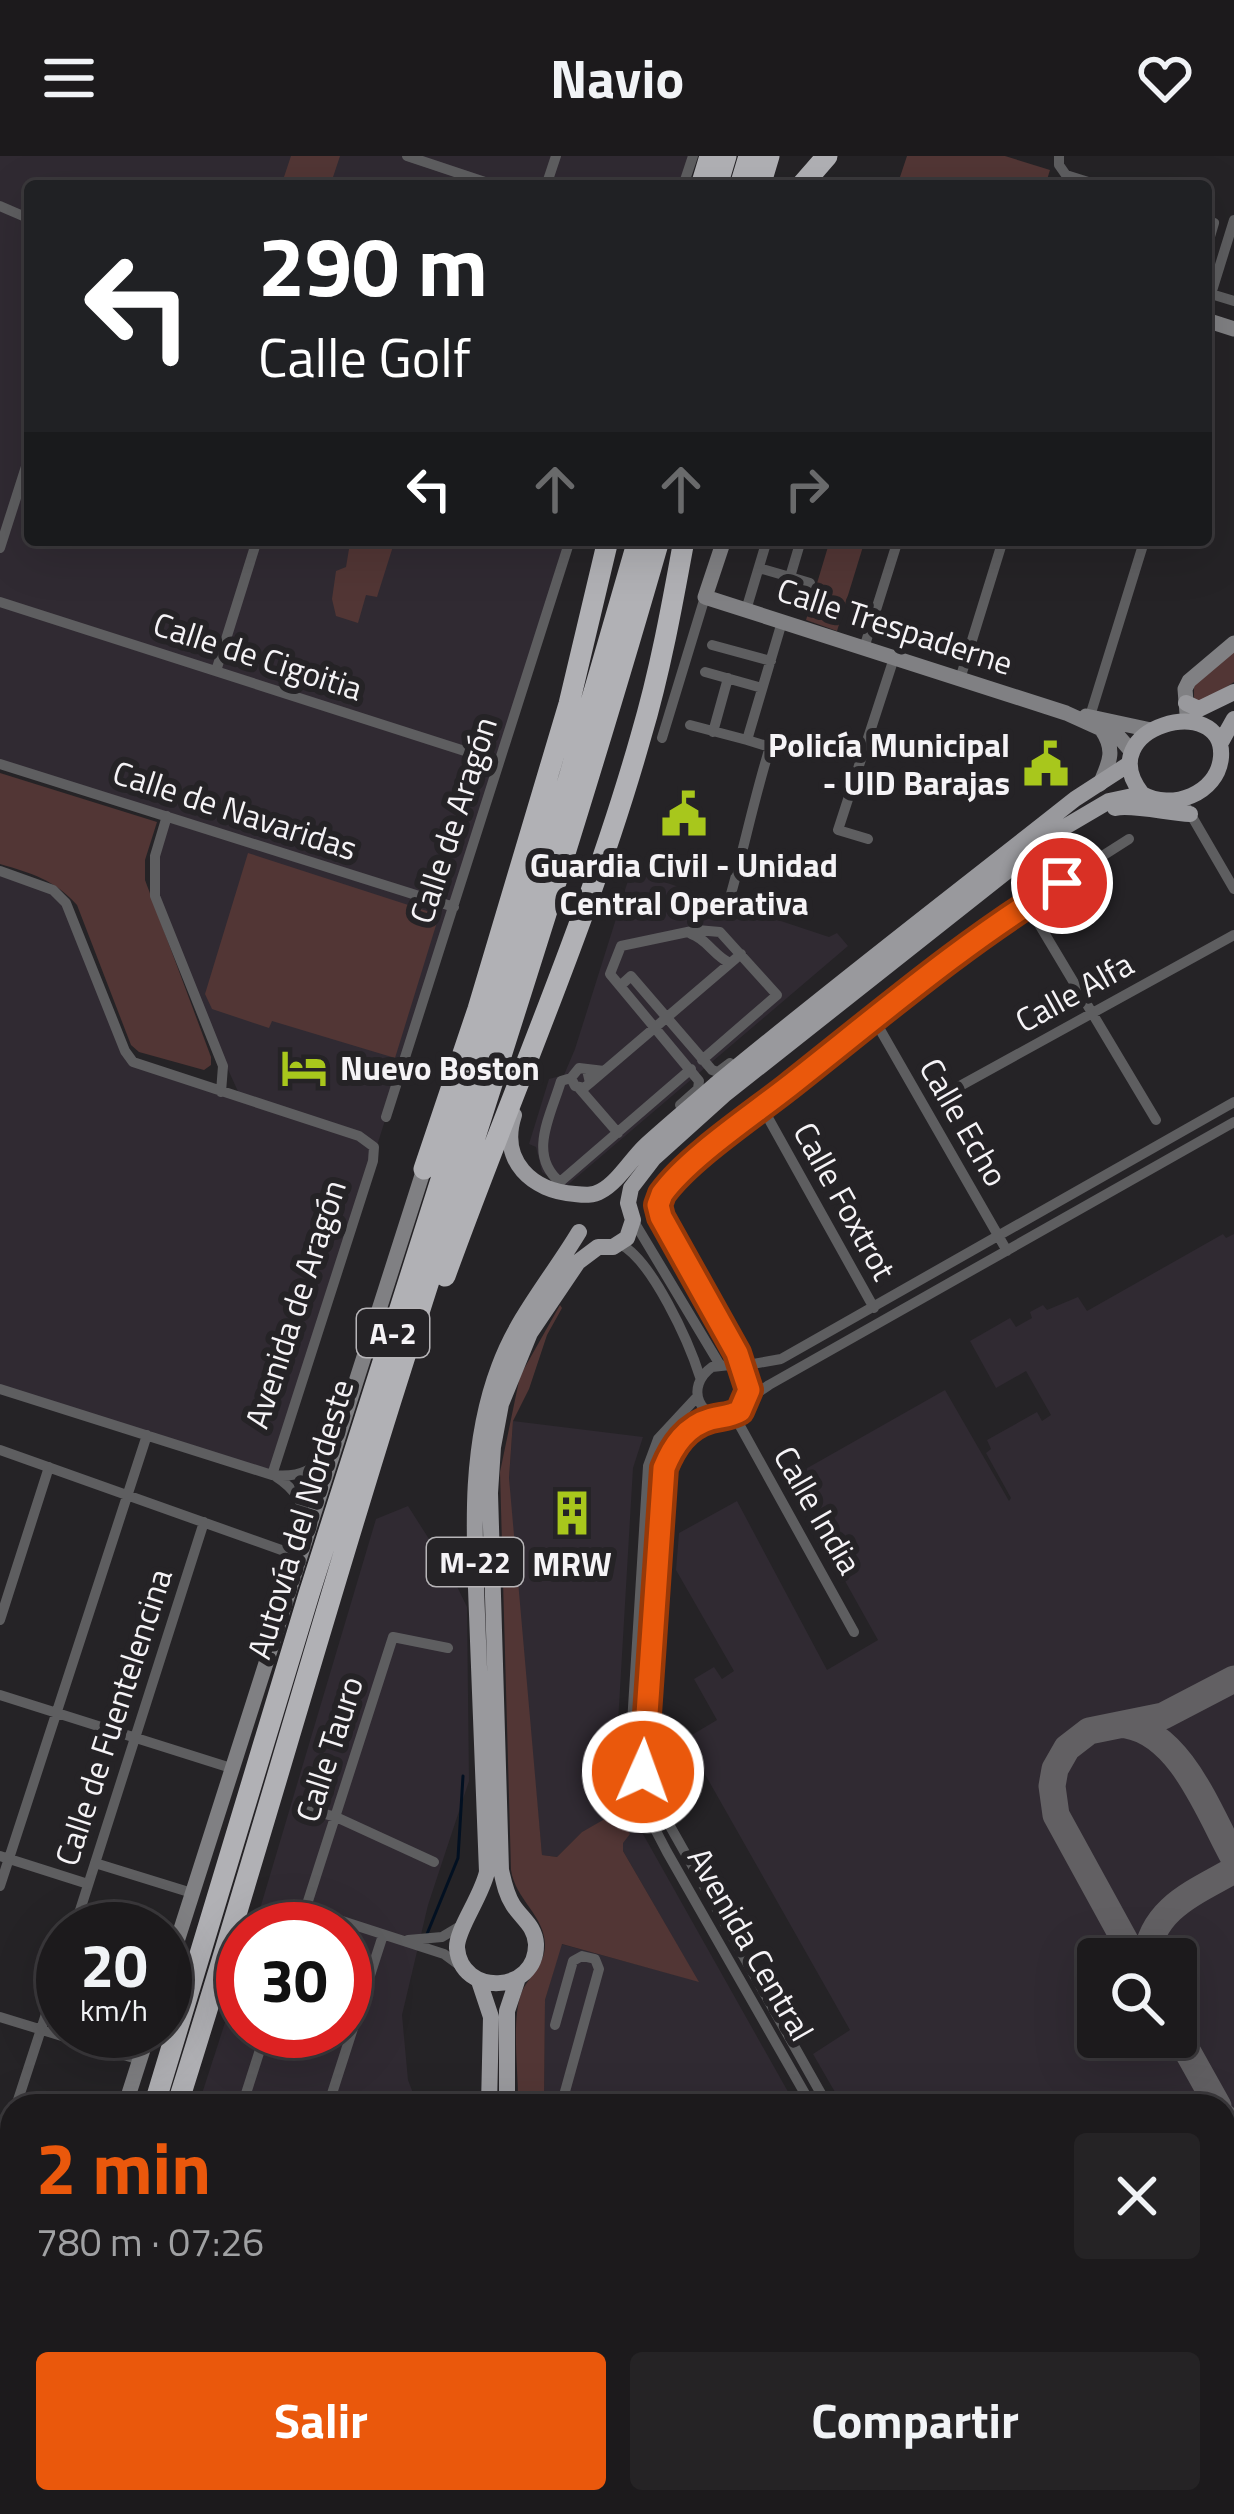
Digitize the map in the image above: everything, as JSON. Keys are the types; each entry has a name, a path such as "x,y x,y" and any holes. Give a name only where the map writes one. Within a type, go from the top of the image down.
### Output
{"highway":[{"path":"806,180 827,156"},
{"path":"424,1169 528,827 596,546"},
{"path":"424,1169 545,787 607,546"},
{"name":"Autovía del Nordeste","path":"181,2094 252,1869 335,1579 591,779 657,546"},
{"path":"351,1558 448,1268 550,1001 641,738 683,546"},
{"name":"Autovía del Nordeste","path":"158,2094 309,1594 563,799 635,547"},
{"path":"252,1869 271,1822 476,1162 484,1109"}],"main road":[{"path":"1142,794 1109,801 1058,831 724,1095 644,1169 631,1188 627,1238 620,1244 598,1247 579,1232 578,1210 643,1148 915,925 1100,784 1130,758 1151,730 1234,695"},
{"path":"1190,716 1214,733 1220,744"},
{"path":"1058,831 1122,805 1155,812 1187,807 1219,767 1220,744 1234,719"},
{"path":"1130,758 1132,782 1142,794 1187,807"},
{"path":"550,1001 511,1123 510,1140 520,1171 546,1190 622,1196 631,1212"},
{"name":"M-22","path":"464,1968 458,1952 487,1872 476,1570 479,1446 487,1399 501,1360 518,1325 579,1232"},
{"name":"M-22","path":"507,2094 507,2011 536,1944 530,1925 516,1911 501,1870 490,1571 493,1447 501,1404 530,1333 578,1262 598,1247"},
{"path":"467,1920 489,1906 516,1911"},
{"path":"464,1968 479,1981 495,1984 518,1978"},
{"path":"479,1981 491,2017 489,2094"}],"street":[{"path":"407,156 479,180"},
{"path":"1060,156 1059,165 1066,175 1082,180"},
{"path":"1212,291 1234,220"},
{"path":"1218,274 1234,278"},
{"path":"0,548 24,473"},
{"path":"216,670 255,546"},
{"name":"Calle de Aragón","path":"386,1117 568,546"},
{"path":"662,738 722,546"},
{"path":"746,610 765,546"},
{"path":"790,577 799,546"},
{"path":"865,649 896,546"},
{"path":"960,679 1002,546"},
{"path":"1090,716 1141,546"},
{"path":"759,568 810,583"},
{"name":"Calle Trespaderne","path":"705,597 1066,712 1151,730"},
{"name":"Calle de Cigoitia","path":"0,602 499,762"},
{"path":"747,740 782,622"},
{"path":"1190,716 1185,689 1195,674 1234,643"},
{"path":"712,644 770,661"},
{"path":"868,839 838,830 894,658"},
{"path":"704,672 763,688"},
{"path":"713,732 728,678"},
{"name":"Calle Trespaderne","path":"1066,712 1119,737 1130,758"},
{"path":"690,725 770,747 749,811 747,841 729,901"},
{"path":"1100,784 1112,759 1112,746 1102,730"},
{"name":"Calle de Navaridas","path":"0,764 454,907"},
{"path":"1187,807 1234,890"},
{"path":"0,871 53,890 66,903 125,1052 133,1061 221,1092 223,1066 155,896 154,856 167,816"},
{"path":"733,1367 727,1335 661,1217 658,1205 669,1184 874,1019 1027,904 1129,838"},
{"path":"1027,904 1156,1120"},
{"path":"620,986 632,976 702,1060 718,1072 884,941 915,925"},
{"path":"643,1148 653,1129 698,1088 699,1081 609,971 621,946 710,929 720,932 777,995 702,1060"},
{"path":"686,935 703,939 724,961"},
{"name":"Calle Alfa","path":"940,1096 1234,935"},
{"path":"691,1069 560,1182 546,1170 542,1144 562,1081 582,1080 604,1071 724,961 741,954"},
{"name":"Calle Echo","path":"874,1019 1006,1251"},
{"path":"582,1080 618,1132"},
{"name":"Avenida de Aragón","path":"221,1092 359,1136 371,1142 375,1151 272,1474"},
{"path":"700,1377 781,1359 1234,1102"},
{"name":"Calle Foxtrot","path":"762,1107 882,1322"},
{"path":"620,1244 636,1254 687,1340 700,1377 697,1397 707,1413 734,1415 748,1399 1234,1122"},
{"path":"189,1902 424,1169"},
{"path":"631,1212 733,1367 748,1399"},
{"path":"0,1389 272,1474 293,1477 313,1470 335,1445"},
{"name":"Avenida Central","path":"697,1397 658,1439 648,1466 629,1772 667,1852 805,2094"},
{"name":"Calle India","path":"734,1415 854,1632"},
{"name":"Avenida Central","path":"716,1417 689,1430 673,1447 664,1468 643,1772 821,2094"},
{"path":"0,1886 4,1857 147,1435"},
{"path":"0,1450 301,1557"},
{"path":"0,1620 49,1467"},
{"path":"272,1474 293,1488 309,1531"},
{"name":"Calle de Fuentelencina","path":"82,1902 204,1522"},
{"name":"Calle Tauro","path":"307,1902 393,1637 448,1648"},
{"path":"0,1696 231,1768"},
{"path":"303,1808 336,1817 434,1862"},
{"path":"4,1857 88,1884"},
{"path":"95,1863 192,1893"},
{"path":"405,1940 442,1937 467,1920"},
{"path":"372,1931 444,1954 464,1968"},
{"path":"332,2094 383,1935"},
{"path":"556,2025 573,1961 581,1956 595,1959 599,1969 564,2094"},
{"path":"0,2017 36,2028"},
{"path":"20,2094 36,2045"},
{"path":"129,2094 140,2060 133,2058"},
{"path":"246,2094 257,2058"}],"shaded area":[{"path":"0,156 693,156 685,180 24,180 24,546 568,546 272,1475 0,1389 0,871 36,883 66,903 133,1061 241,1098 199,1006 153,877 167,816 0,764"},
{"path":"291,156 340,156 332,180 283,180"},
{"path":"907,156 1005,156 1050,170 1047,180 899,180"},
{"path":"350,546 393,546 377,597 366,595 358,623 336,616 332,599 336,571 346,567"},
{"path":"828,546 863,546 837,631 806,620"},
{"path":"1234,649 1234,682 1206,700 1194,701 1194,683"},
{"path":"0,773 157,822 145,860 145,880 211,1057 211,1065 204,1070 139,1052 131,1045 77,905 51,883 0,864"},
{"path":"248,853 433,913 437,922 395,1058 272,1021 269,1028 212,1009 205,994"},
{"path":"631,871 829,937 837,933 848,946 564,1188 542,1172 536,1147 529,1144 549,1079 564,1075 575,1049"},
{"path":"1223,1234 1226,1238 1234,1234 1234,2094 836,2094 813,2054 850,2030 685,1739 717,1720 694,1679 714,1667 722,1679 734,1671 676,1570 679,1533 737,1501 827,1670 878,1640 788,1479 945,1390 1009,1501 986,1453 991,1449 987,1440 1037,1412 1042,1421 1051,1415 1026,1371 996,1388 970,1341 1010,1318 1016,1327 1032,1318 1030,1312 1043,1305 1047,1310 1078,1297 1087,1311"},
{"path":"560,1305 513,1421 509,1478 542,1855 557,1857 582,1832 617,1812 630,1834 623,1851 699,1982 562,1944 545,2000 544,2094 518,2094 518,2006 545,1945 540,1925 511,1870 500,1472 520,1376"},
{"path":"513,1421 643,1437 633,1468 615,1774 621,1795 789,2094 544,2094 545,2000 561,1944 698,1981 623,1851 622,1843 629,1834 617,1813 582,1832 557,1857 542,1855 509,1478"},
{"path":"408,1506 467,1607 469,1781 428,1905 402,2015 413,2094 202,2094 216,2050 216,2058 372,2058 372,1902 262,1902 376,1519"}],"waterway":[{"path":"427,1934 458,1858 463,1776"}],"taxiway":[{"path":"1123,1938 1056,1815 1055,1769 1067,1748 1089,1731 1163,1716 1234,1679"},
{"path":"1126,1725 1145,1731 1178,1759 1234,1858"},
{"path":"1152,1938 1177,1904 1234,1870"},
{"path":"1191,2058 1211,2094"}],"place":[{"name":"Policía Municipal - UID Barajas","path":"1046,764"},
{"name":"Guardia Civil - Unidad Central Operativa","path":"684,814"},
{"name":"Nuevo Boston","path":"304,1068"},
{"name":"MRW","path":"572,1513"}],"route":[{"path":"643,1772 664,1468 673,1447 689,1430 716,1417 734,1415 745,1406 749,1390 737,1353 661,1217 662,1194 837,1048 1027,904 1062,883"}]}
